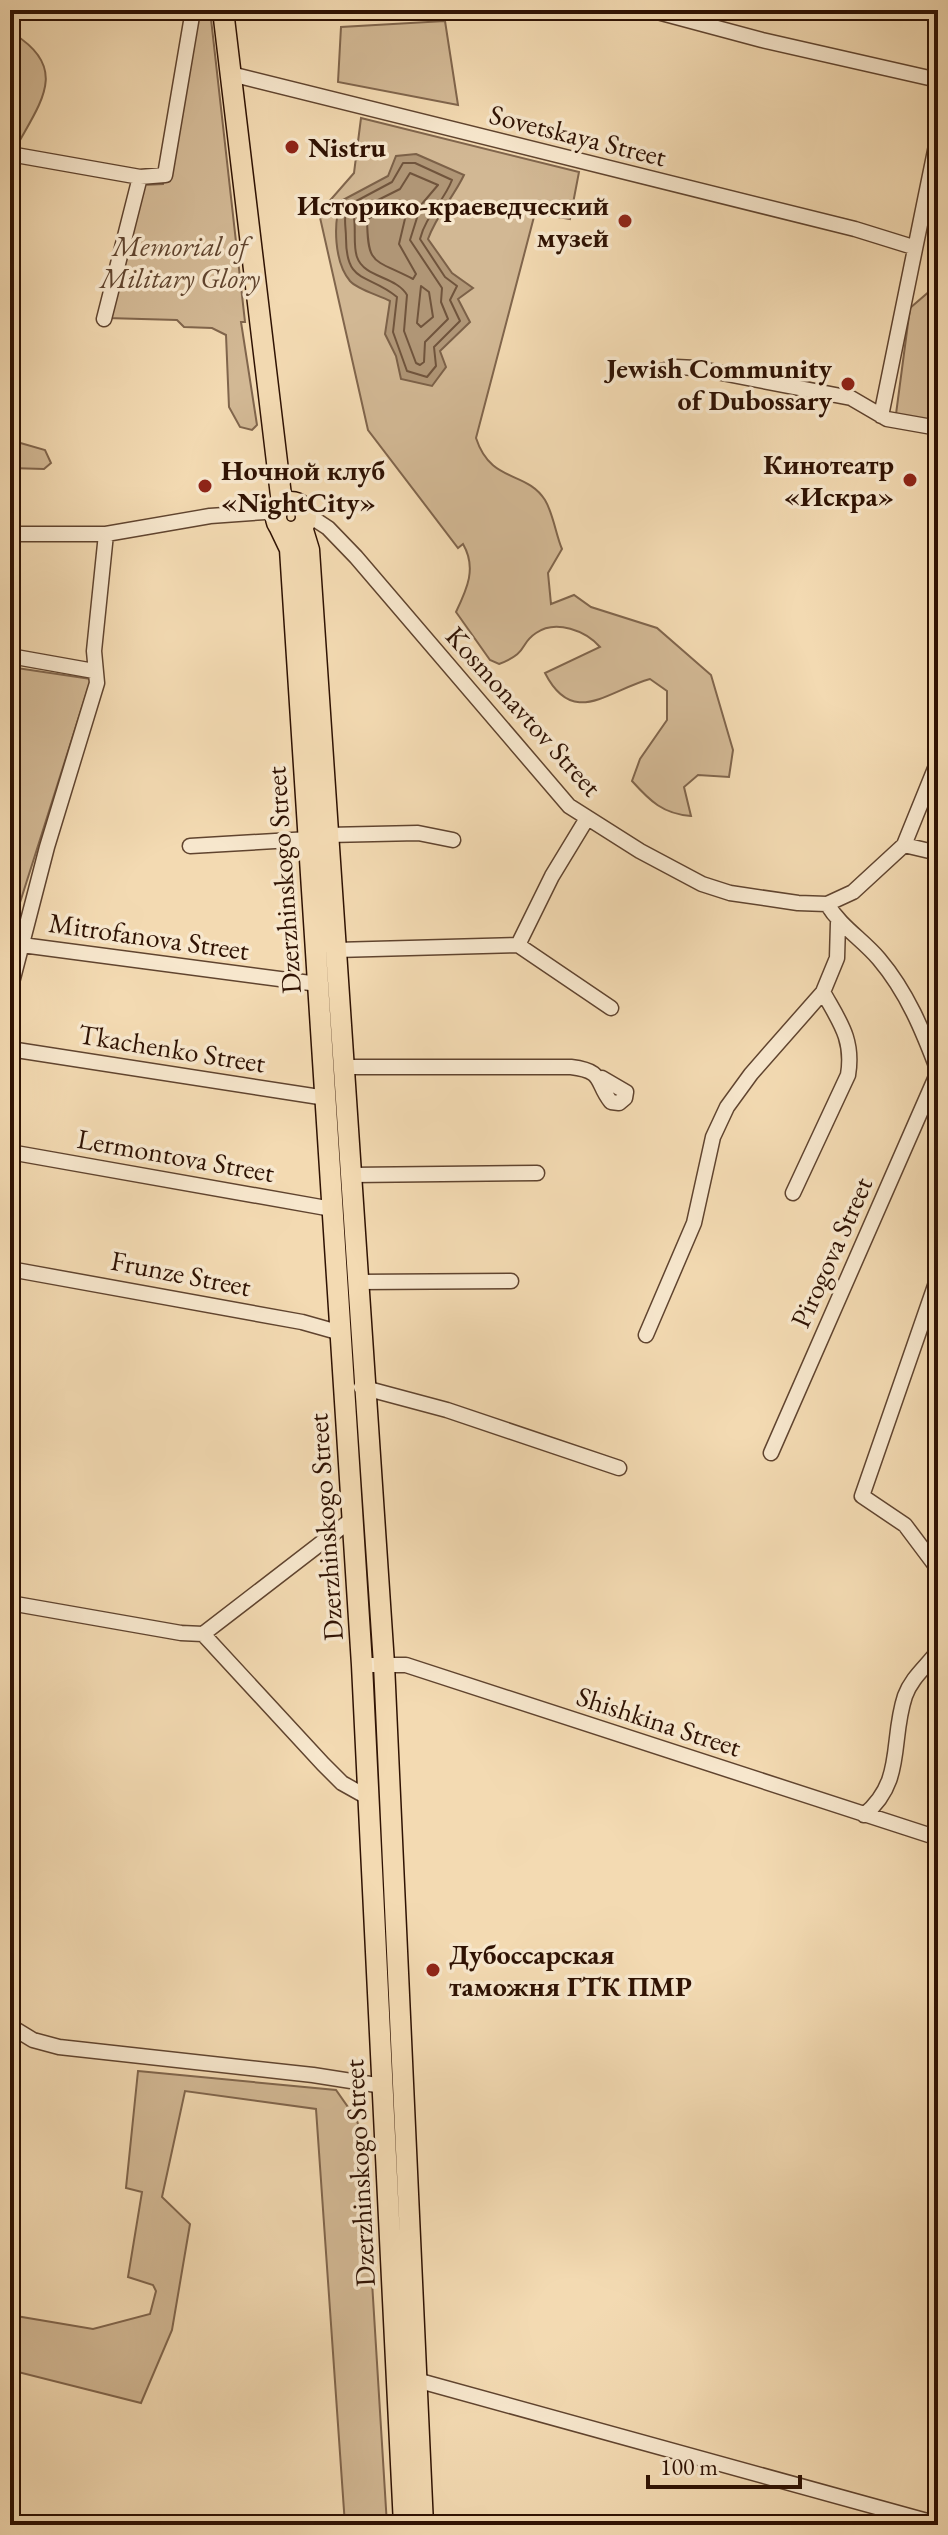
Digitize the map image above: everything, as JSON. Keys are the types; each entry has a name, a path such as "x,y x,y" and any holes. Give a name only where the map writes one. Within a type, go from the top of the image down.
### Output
{"highway":[{"path":"223,10 231,74"},
{"name":"Dzerzhinskogo Street","path":"231,74 252,269 287,516 309,550 318,837 318,984 362,1665 383,2086 406,2378 423,2525"},
{"name":"Dzerzhinskogo Street","path":"318,837 336,950 384,1664 406,2378 404,2525"}],"street":[{"path":"10,154 140,177 165,175 169,167 193,10"},
{"path":"650,10 762,40 938,80"},
{"name":"Sovetskaya Street","path":"231,74 855,229 913,247"},
{"path":"881,416 938,136"},
{"path":"104,319 140,177"},
{"path":"662,371 676,367 696,368 851,398 881,416 938,428"},
{"path":"10,534 106,534 210,516 287,516"},
{"name":"Kosmonavtov Street","path":"287,516 328,528 553,791 586,820 702,884 768,900 827,904 853,892 904,845"},
{"path":"10,990 51,832 97,683 94,671 106,534"},
{"path":"10,656 94,671"},
{"path":"938,761 904,845 938,853"},
{"path":"518,945 552,876 586,820"},
{"path":"190,846 418,833 453,840"},
{"path":"827,904 838,923 864,942 897,982 938,1072"},
{"path":"646,1335 694,1223 713,1137 727,1107 823,992 837,958 838,923"},
{"name":"Mitrofanova Street","path":"22,945 318,984"},
{"path":"336,950 518,945 611,1008"},
{"path":"793,1193 848,1075 850,1043 844,1026 823,992"},
{"name":"Tkachenko Street","path":"10,1049 326,1098"},
{"path":"342,1067 584,1068 602,1078"},
{"name":"Pirogova Street","path":"771,1453 938,1072"},
{"name":"Lermontova Street","path":"10,1152 332,1209"},
{"path":"351,1175 537,1173"},
{"name":"Frunze Street","path":"10,1269 302,1322 341,1333"},
{"path":"938,1277 862,1496 905,1525 938,1569"},
{"path":"356,1282 511,1281"},
{"path":"344,1382 365,1388"},
{"name":"Dzerzhinskogo Street","path":"365,1388 447,1410 619,1468"},
{"path":"10,1603 181,1633 203,1634 351,1520"},
{"path":"203,1634 342,1783 367,1797"},
{"path":"864,1815 888,1789 904,1698 913,1679 938,1651"},
{"name":"Shishkina Street","path":"362,1665 384,1664 427,1672 938,1838"},
{"path":"10,2026 33,2040 59,2047 313,2075 383,2086"},
{"path":"406,2378 938,2524"}],"green space":[{"name":"Memorial of Military Glory","path":"189,10 210,10 245,322 241,322 257,425 252,430 240,427 229,407 226,335 212,328 184,327 177,320 107,318 142,185 163,184"},
{"path":"445,21 458,105 338,82 341,27"},
{"path":"14,34 41,59 45,84 36,112 19,142 10,143 10,35"},
{"path":"361,118 579,172 570,219 535,213 476,438 490,463 528,484 548,505 562,549 548,573 551,604 574,595 591,607 657,628 711,675 733,750 729,777 698,775 684,787 691,816 658,805 632,781 640,759 667,720 667,691 650,679 592,701 567,699 556,690 545,673 600,647 587,636 561,627 536,633 509,660 499,664 490,660 456,612 467,587 470,570 463,544 458,548 368,430 319,213 354,173"},
{"path":"938,284 938,424 896,414 910,308"},
{"path":"10,440 45,450 51,463 44,469 10,468"},
{"path":"10,667 91,679 10,934"},
{"path":"138,2071 336,2090 357,2120 364,2152 387,2525 345,2525 316,2109 185,2091 162,2197 190,2224 172,2330 141,2403 10,2370 10,2315 93,2329 150,2314 156,2291 153,2285 128,2277 142,2192 126,2188"}],"water":[{"path":"416,154 464,175 428,239 452,273 473,288 458,299 470,322 440,351 446,367 432,386 401,379 396,356 385,334 390,301 350,281 341,264 336,242 341,201 388,176 396,156"}],"place":[{"name":"Nistru","path":"292,147"},
{"name":"Историко-краеведческий музей","path":"625,221"},
{"name":"Jewish Community of Dubossary","path":"848,384"},
{"name":"Кинотеатр «Искра»","path":"910,480"},
{"name":"Ночной клуб «NightCity»","path":"205,486"},
{"name":"Дубоссарская таможня ГТК ПМР","path":"433,1970"}]}
